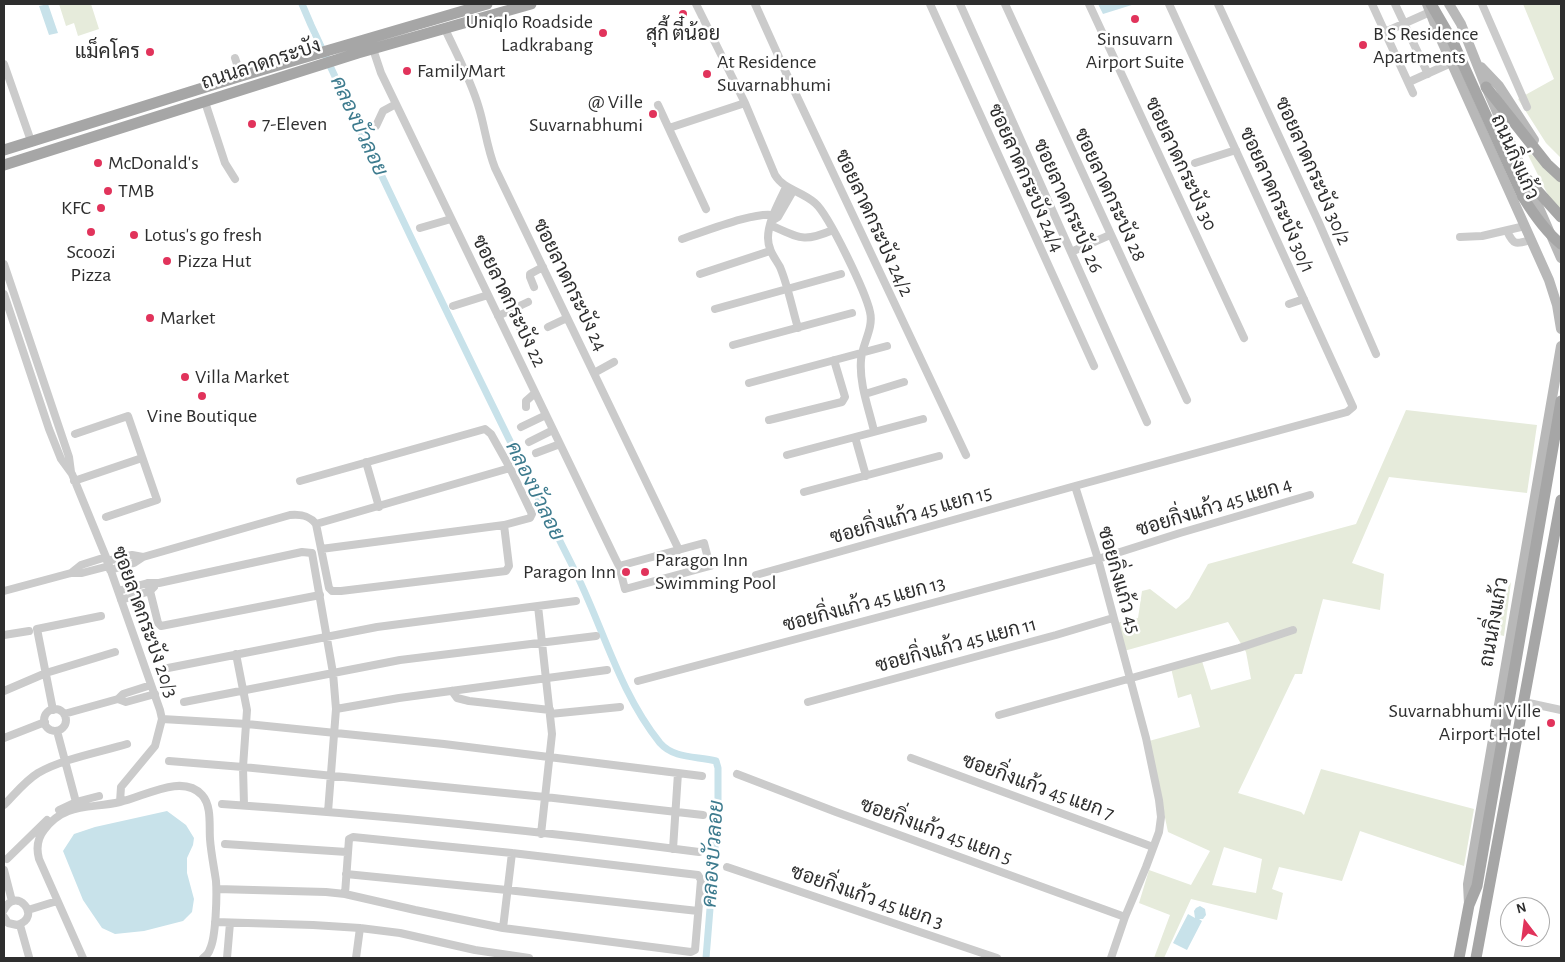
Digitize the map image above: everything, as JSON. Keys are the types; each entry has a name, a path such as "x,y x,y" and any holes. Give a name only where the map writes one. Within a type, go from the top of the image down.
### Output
{"main road":[{"name":"ถนนลาดกระบัง","path":"4,165 303,70 355,48 487,4"},
{"name":"ถนนลาดกระบัง","path":"4,150 298,59 355,48 373,49 531,4"},
{"name":"ถนนกิ่งแก้ว","path":"1450,4 1561,258"},
{"path":"1457,4 1460,24"},
{"name":"ถนนกิ่งแก้ว","path":"1429,6 1451,63 1549,280 1557,305 1561,329"},
{"path":"1429,6 1453,42 1523,197 1537,220 1561,244"},
{"path":"1475,61 1499,86 1538,146 1561,170"},
{"path":"1486,87 1548,164 1561,177"},
{"path":"146,106 151,119"},
{"path":"1526,178 1561,217"},
{"path":"1523,222 1524,210 1530,205 1534,205 1541,211"},
{"name":"ถนนกิ่งแก้ว","path":"1469,906 1468,884 1561,346"},
{"name":"ถนนกิ่งแก้ว","path":"1459,958 1469,906 1477,886 1561,401"},
{"path":"1476,958 1524,702 1559,531 1561,500"}],"street":[{"path":"696,4 745,103 770,166 778,180 819,207 833,230 867,300 871,314 868,335 861,353 861,370 874,431"},
{"name":"ซอยลาดกระบัง 24/2","path":"755,4 966,455"},
{"name":"ซอยลาดกระบัง 24/4","path":"930,4 1094,366"},
{"name":"ซอยลาดกระบัง 26","path":"960,4 1147,422"},
{"name":"ซอยลาดกระบัง 28","path":"1005,4 1186,400"},
{"name":"ซอยลาดกระบัง 30","path":"1089,4 1244,338"},
{"name":"ซอยลาดกระบัง 30/1","path":"1074,486 1352,410 1352,406 1304,299 1169,4"},
{"name":"ซอยลาดกระบัง 30/2","path":"1218,4 1315,214 1376,354"},
{"path":"1372,4 1413,93"},
{"path":"1395,4 1428,74"},
{"path":"1482,4 1526,107"},
{"path":"1385,32 1404,24 1429,6"},
{"name":"ซอยลาดกระบัง 24","path":"445,29 479,107 488,149 493,162 680,550"},
{"name":"ซอยลาดกระบัง 22","path":"373,49 396,104 619,566 625,589 710,566 704,543 680,550"},
{"path":"235,58 241,76"},
{"path":"1408,82 1451,63"},
{"path":"4,64 31,141"},
{"path":"205,102 225,163 235,179"},
{"path":"669,128 745,103"},
{"path":"376,126 383,111 396,104"},
{"path":"658,105 706,210"},
{"path":"1196,163 1236,150"},
{"path":"789,189 773,220 768,238 770,251 780,267 798,328"},
{"path":"682,239 759,215 773,220 795,235 807,239 833,230"},
{"path":"420,228 451,219"},
{"path":"1460,237 1482,236 1507,230 1523,222"},
{"path":"1507,230 1512,242 1531,240"},
{"path":"1071,252 1110,235"},
{"path":"700,274 770,251"},
{"name":"ซอยลาดกระบัง 20/3","path":"4,264 59,425 73,477 108,564 155,694 162,719 155,746 121,787 120,802"},
{"path":"534,287 530,274 543,267"},
{"path":"715,309 841,274"},
{"name":"ซอยลาดกระบัง 20/3","path":"4,294 49,429 61,459 73,477"},
{"path":"453,306 488,295"},
{"path":"1289,304 1304,299"},
{"path":"498,316 528,302"},
{"path":"8,307 18,303"},
{"path":"512,309 521,330"},
{"path":"733,345 852,313"},
{"path":"548,326 567,318"},
{"path":"749,382 887,346"},
{"path":"769,420 842,402 845,397 834,360"},
{"path":"594,373 614,362"},
{"path":"865,394 904,382"},
{"path":"526,407 528,399 535,394"},
{"path":"40,402 50,399"},
{"path":"75,434 128,416 157,500 106,517"},
{"path":"521,427 546,416"},
{"path":"787,456 923,419"},
{"path":"49,429 59,425"},
{"path":"300,481 485,429 491,434 510,468 532,515 530,518 504,525 321,549"},
{"path":"529,442 553,430"},
{"path":"855,437 866,476"},
{"path":"536,454 560,444"},
{"path":"804,492 939,456"},
{"path":"73,477 142,458"},
{"path":"366,462 379,507"},
{"path":"316,524 510,468"},
{"name":"ซอยกิ่งแก้ว 45","path":"1074,486 1098,559 1146,738 1161,817 1159,832 1125,917 1111,958"},
{"name":"ซอยกิ่งแก้ว 45 แยก 15","path":"756,575 1074,486"},
{"name":"ซอยกิ่งแก้ว 45 แยก 4","path":"1098,559 1310,495"},
{"path":"4,591 71,573 82,573 108,564 134,563 143,557 290,515 309,517 316,524 329,588 332,591 506,571 509,566 504,525"},
{"path":"619,566 680,550"},
{"path":"121,600 159,583 308,551 313,554 328,636 336,709 328,812"},
{"name":"ซอยกิ่งแก้ว 45 แยก 13","path":"638,681 1098,559"},
{"path":"118,592 149,587"},
{"path":"149,587 158,624 161,626 320,595"},
{"path":"168,668 377,627 576,601"},
{"path":"538,606 552,734 542,834"},
{"path":"53,710 37,629 101,616"},
{"name":"ซอยกิ่งแก้ว 45 แยก 11","path":"808,702 1113,618"},
{"path":"998,715 1239,648 1293,630"},
{"path":"4,636 29,631"},
{"path":"184,702 400,660 596,636"},
{"path":"4,691 46,673 115,652"},
{"path":"236,654 247,710 243,767 244,805"},
{"path":"336,709 382,700 607,670"},
{"path":"64,714 118,699 123,694 151,685"},
{"path":"452,691 457,698 469,701 550,712 620,707"},
{"path":"118,699 126,702 155,694"},
{"path":"1524,702 1561,710"},
{"path":"53,710 60,710 66,718 64,726 57,731 49,729 45,722 47,713 53,710"},
{"path":"162,719 335,732 550,756 702,776"},
{"path":"4,738 45,722"},
{"path":"57,731 76,802"},
{"path":"4,744 13,734"},
{"path":"4,805 23,784 52,766 127,744"},
{"name":"ซอยกิ่งแก้ว 45 แยก 7","path":"912,758 1153,847"},
{"path":"169,761 545,796 703,815"},
{"path":"673,848 678,773"},
{"name":"ซอยกิ่งแก้ว 45 แยก 5","path":"737,774 1125,917"},
{"path":"83,958 37,851 42,834 54,818 67,811 120,802 180,785 199,792 206,800 208,808 216,889 215,922 211,949 203,958"},
{"path":"7,859 54,813 76,802 99,796"},
{"path":"222,804 328,812 699,852"},
{"path":"216,889 345,894 503,928 691,952 695,950 701,880 698,875 512,853 353,837 349,839 345,894"},
{"path":"225,844 348,852"},
{"path":"503,928 512,853"},
{"name":"ซอยกิ่งแก้ว 45 แยก 3","path":"727,867 997,958"},
{"path":"4,870 7,904 20,901 28,910 28,917 20,925 11,925 4,930"},
{"path":"346,874 698,912"},
{"path":"28,910 57,900"},
{"path":"4,916 11,925"},
{"path":"215,922 360,928 407,935 506,957 529,958"},
{"path":"227,958 230,923"},
{"path":"20,925 29,957"},
{"path":"356,958 360,928"}],"green space":[{"path":"59,4 91,4 99,29 78,36 74,23 66,26"},
{"path":"1523,4 1561,4 1561,158 1546,143 1518,99 1554,79"},
{"path":"1531,154 1561,181 1561,210 1549,197 1528,155"},
{"path":"1406,410 1537,425 1527,493 1389,477 1352,563 1384,574 1380,610 1323,599 1302,674 1295,674 1238,793 1301,812 1304,815 1321,769 1474,809 1464,866 1360,831 1342,881 1279,867 1272,889 1283,893 1277,920 1191,899 1164,958 1154,958 1170,915 1139,903 1149,870 1191,885 1210,851 1168,832 1149,741 1200,727 1191,694 1178,698 1171,668 1202,661 1211,690 1251,679 1246,652 1228,622 1124,651 1117,623 1138,618 1142,591 1150,589 1176,609 1189,598 1208,564 1356,524","holes":["1224,847 1262,859 1256,893 1212,885"]},
{"path":"1511,582 1504,636 1484,631"}],"water":[{"path":"48,4 58,33 49,35 39,6"},
{"path":"1098,4 1135,4 1103,14"},
{"path":"167,811 186,825 194,838 187,858 187,873 194,899 192,912 183,921 144,931 115,934 102,928 83,900 63,851 74,834 95,827"},
{"path":"1200,906 1205,909 1206,915 1203,919 1199,919 1202,921 1187,950 1173,943 1188,914 1195,918 1194,911"}],"waterway":[{"name":"คลองบัวลอย","path":"302,4 439,296 583,587 622,679 645,723 660,743 672,752 716,761 718,768 718,810 706,958"}],"place":[{"name":"สุกี้ ตี๋น้อย","path":"683,14"},
{"name":"Sinsuvarn Airport Suite","path":"1135,19"},
{"name":"Uniqlo Roadside Ladkrabang","path":"603,33"},
{"name":"B S Residence Apartments","path":"1363,45"},
{"name":"แม็คโคร","path":"150,52"},
{"name":"FamilyMart","path":"407,71"},
{"name":"At Residence Suvarnabhumi","path":"707,74"},
{"name":"@ Ville Suvarnabhumi","path":"653,114"},
{"name":"7-Eleven","path":"252,124"},
{"name":"McDonald's","path":"98,163"},
{"name":"TMB","path":"108,191"},
{"name":"KFC","path":"101,208"},
{"name":"Scoozi Pizza","path":"91,232"},
{"name":"Lotus's go fresh","path":"134,235"},
{"name":"Pizza Hut","path":"167,261"},
{"name":"Market","path":"150,318"},
{"name":"Villa Market","path":"185,377"},
{"name":"Vine Boutique","path":"202,396"},
{"name":"Paragon Inn","path":"626,572"},
{"name":"Paragon Inn Swimming Pool","path":"645,572"},
{"name":"Suvarnabhumi Ville Airport Hotel","path":"1551,723"}]}
